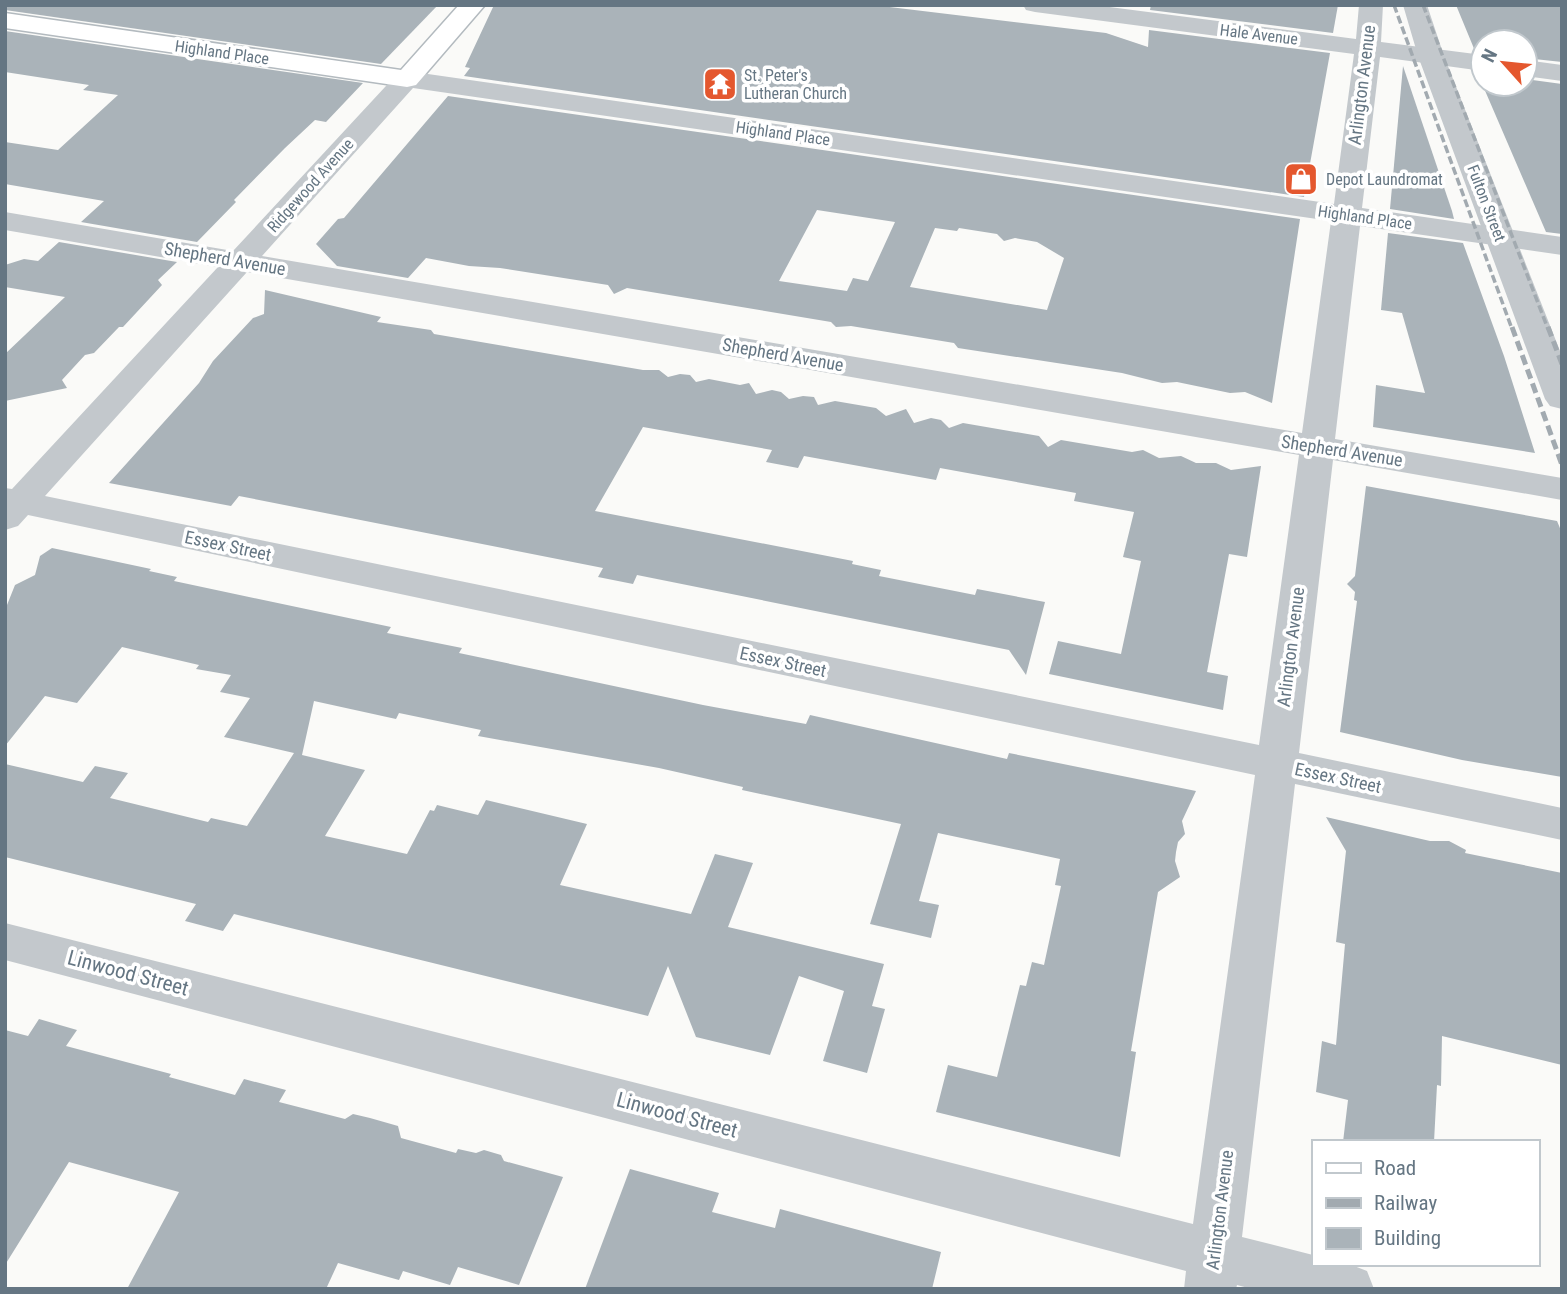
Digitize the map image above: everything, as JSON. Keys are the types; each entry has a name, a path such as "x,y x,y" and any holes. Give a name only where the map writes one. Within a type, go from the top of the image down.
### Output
{"main road":[{"name":"Ridgewood Avenue","path":"407,79 472,5"},
{"name":"Highland Place","path":"5,20 407,79"}],"street":[{"name":"Hale Avenue","path":"1035,5 1469,61"},
{"name":"Arlington Avenue","path":"1212,1271 1368,48 1371,5"},
{"name":"Fulton Street","path":"1415,5 1431,56 1562,399"},
{"path":"1539,70 1562,73"},
{"name":"Highland Place","path":"407,79 1562,247"},
{"name":"Ridgewood Avenue","path":"10,507 407,79"},
{"name":"Shepherd Avenue","path":"5,221 1562,489"},
{"name":"Essex Street","path":"10,507 1562,824"},
{"name":"Linwood Street","path":"5,941 1212,1271 1348,1289"}],"building":[{"path":"5,5 438,5 381,64 5,10"},
{"path":"494,5 873,5 1106,33 1148,47 1149,30 1330,53 1304,197 464,76 470,68 465,67"},
{"path":"1151,5 1338,5 1333,33 1150,10"},
{"path":"1456,5 1562,5 1562,62 1539,60 1539,28 1469,28 1469,36"},
{"path":"5,31 363,83 326,122 315,120 285,148 197,242 81,222 104,201 5,184 5,142 58,150 118,95 83,90 89,85 5,72"},
{"path":"1403,66 1452,211 1454,219 1390,209"},
{"path":"1539,81 1562,84 1562,234 1546,232 1488,98 1539,98"},
{"path":"448,96 1300,219 1272,403 1245,392 1230,393 1177,382 1162,383 1122,373 958,348 954,343 851,326 836,327 831,322 627,288 614,294 608,285 500,268 469,266 426,258 408,278 337,266 316,244 338,219 344,218","holes":["817,210 895,222 868,281 853,278 847,291 779,281","935,228 957,231 959,228 997,234 1004,241 1015,238 1037,242 1064,258 1047,310 910,287"]},
{"path":"1388,233 1463,243 1504,356 1535,453 1373,427 1376,385 1425,393 1402,313 1381,310"},
{"path":"59,242 177,262 158,280 162,285 123,327 119,327 94,353 85,355 62,380 67,388 5,401 5,354 65,297 5,287 5,265 24,259 38,261"},
{"path":"265,290 381,317 377,322 431,330 434,334 643,370 659,370 668,377 690,375 696,382 709,379 740,385 749,383 756,394 772,390 781,392 789,399 814,397 818,405 835,401 876,408 886,416 906,409 914,423 931,418 941,420 949,428 963,423 1039,436 1048,447 1061,440 1132,452 1143,450 1159,458 1181,456 1196,463 1216,463 1231,470 1261,466 1247,557 1229,554 1207,672 1228,676 1223,710 1049,674 1058,641 1121,654 1141,561 1123,557 1134,512 1074,501 1076,493 940,468 936,480 804,456 798,468 766,462 772,450 643,427 595,511 853,561 852,564 881,570 879,576 975,595 977,589 1045,602 1026,675 1009,650 637,575 633,584 598,577 603,568 239,496 231,506 109,483 199,383 213,361 253,318 264,314"},
{"path":"1366,486 1557,521 1562,533 1562,777 1462,760 1340,732 1357,601 1354,600 1355,592 1347,584 1355,576"},
{"path":"52,548 151,569 149,571 177,577 174,581 391,627 387,633 462,648 459,653 703,705 806,724 810,715 1007,759 1009,753 1196,791 1182,821 1185,834 1178,842 1176,852 1175,861 1180,877 1158,892 1131,1051 1136,1052 1120,1157 936,1112 948,1065 997,1077 1020,985 1026,986 1032,962 1044,965 1061,886 1055,885 1060,859 938,833 919,901 939,905 931,938 870,924 901,824 742,790 743,787 659,768 478,736 481,730 399,713 396,719 314,701 302,755 365,770 325,836 407,854 430,810 434,811 437,805 478,815 486,800 587,824 560,885 691,914 715,854 753,863 728,927 884,964 872,1006 885,1009 867,1073 823,1061 844,991 799,976 770,1055 696,1037 668,966 648,1016 234,914 223,931 185,921 196,904 5,857 5,764 83,782 95,766 128,773 110,798 208,822 211,818 247,826 294,753 224,737 250,698 220,692 231,675 196,669 199,665 122,647 77,703 45,696 5,746 5,610 15,585 35,575 40,556"},
{"path":"1326,817 1430,841 1449,841 1466,850 1465,853 1562,873 1562,1065 1442,1036 1441,1086 1437,1085 1434,1140 1343,1140 1348,1100 1316,1092 1322,1041 1336,1045 1345,944 1336,942 1346,851"},
{"path":"39,1019 77,1030 66,1046 171,1074 169,1077 235,1095 244,1079 286,1090 279,1102 345,1119 353,1114 370,1118 398,1126 401,1138 456,1153 458,1149 476,1153 484,1150 501,1155 504,1161 563,1177 519,1285 458,1267 450,1285 403,1271 399,1280 338,1263 326,1289 127,1289 179,1192 69,1162 5,1265 5,1030 28,1036"},
{"path":"630,1169 719,1193 712,1212 775,1228 780,1209 941,1252 932,1289 585,1289"}],"railway":[{"path":"1394,5 1512,329"},
{"path":"1423,5 1548,329"},
{"path":"1512,327 1562,465"},
{"path":"1548,327 1562,364"}],"place":[{"name":"St. Peter's Lutheran Church","path":"720,84"},
{"name":"Depot Laundromat","path":"1301,179"}]}
